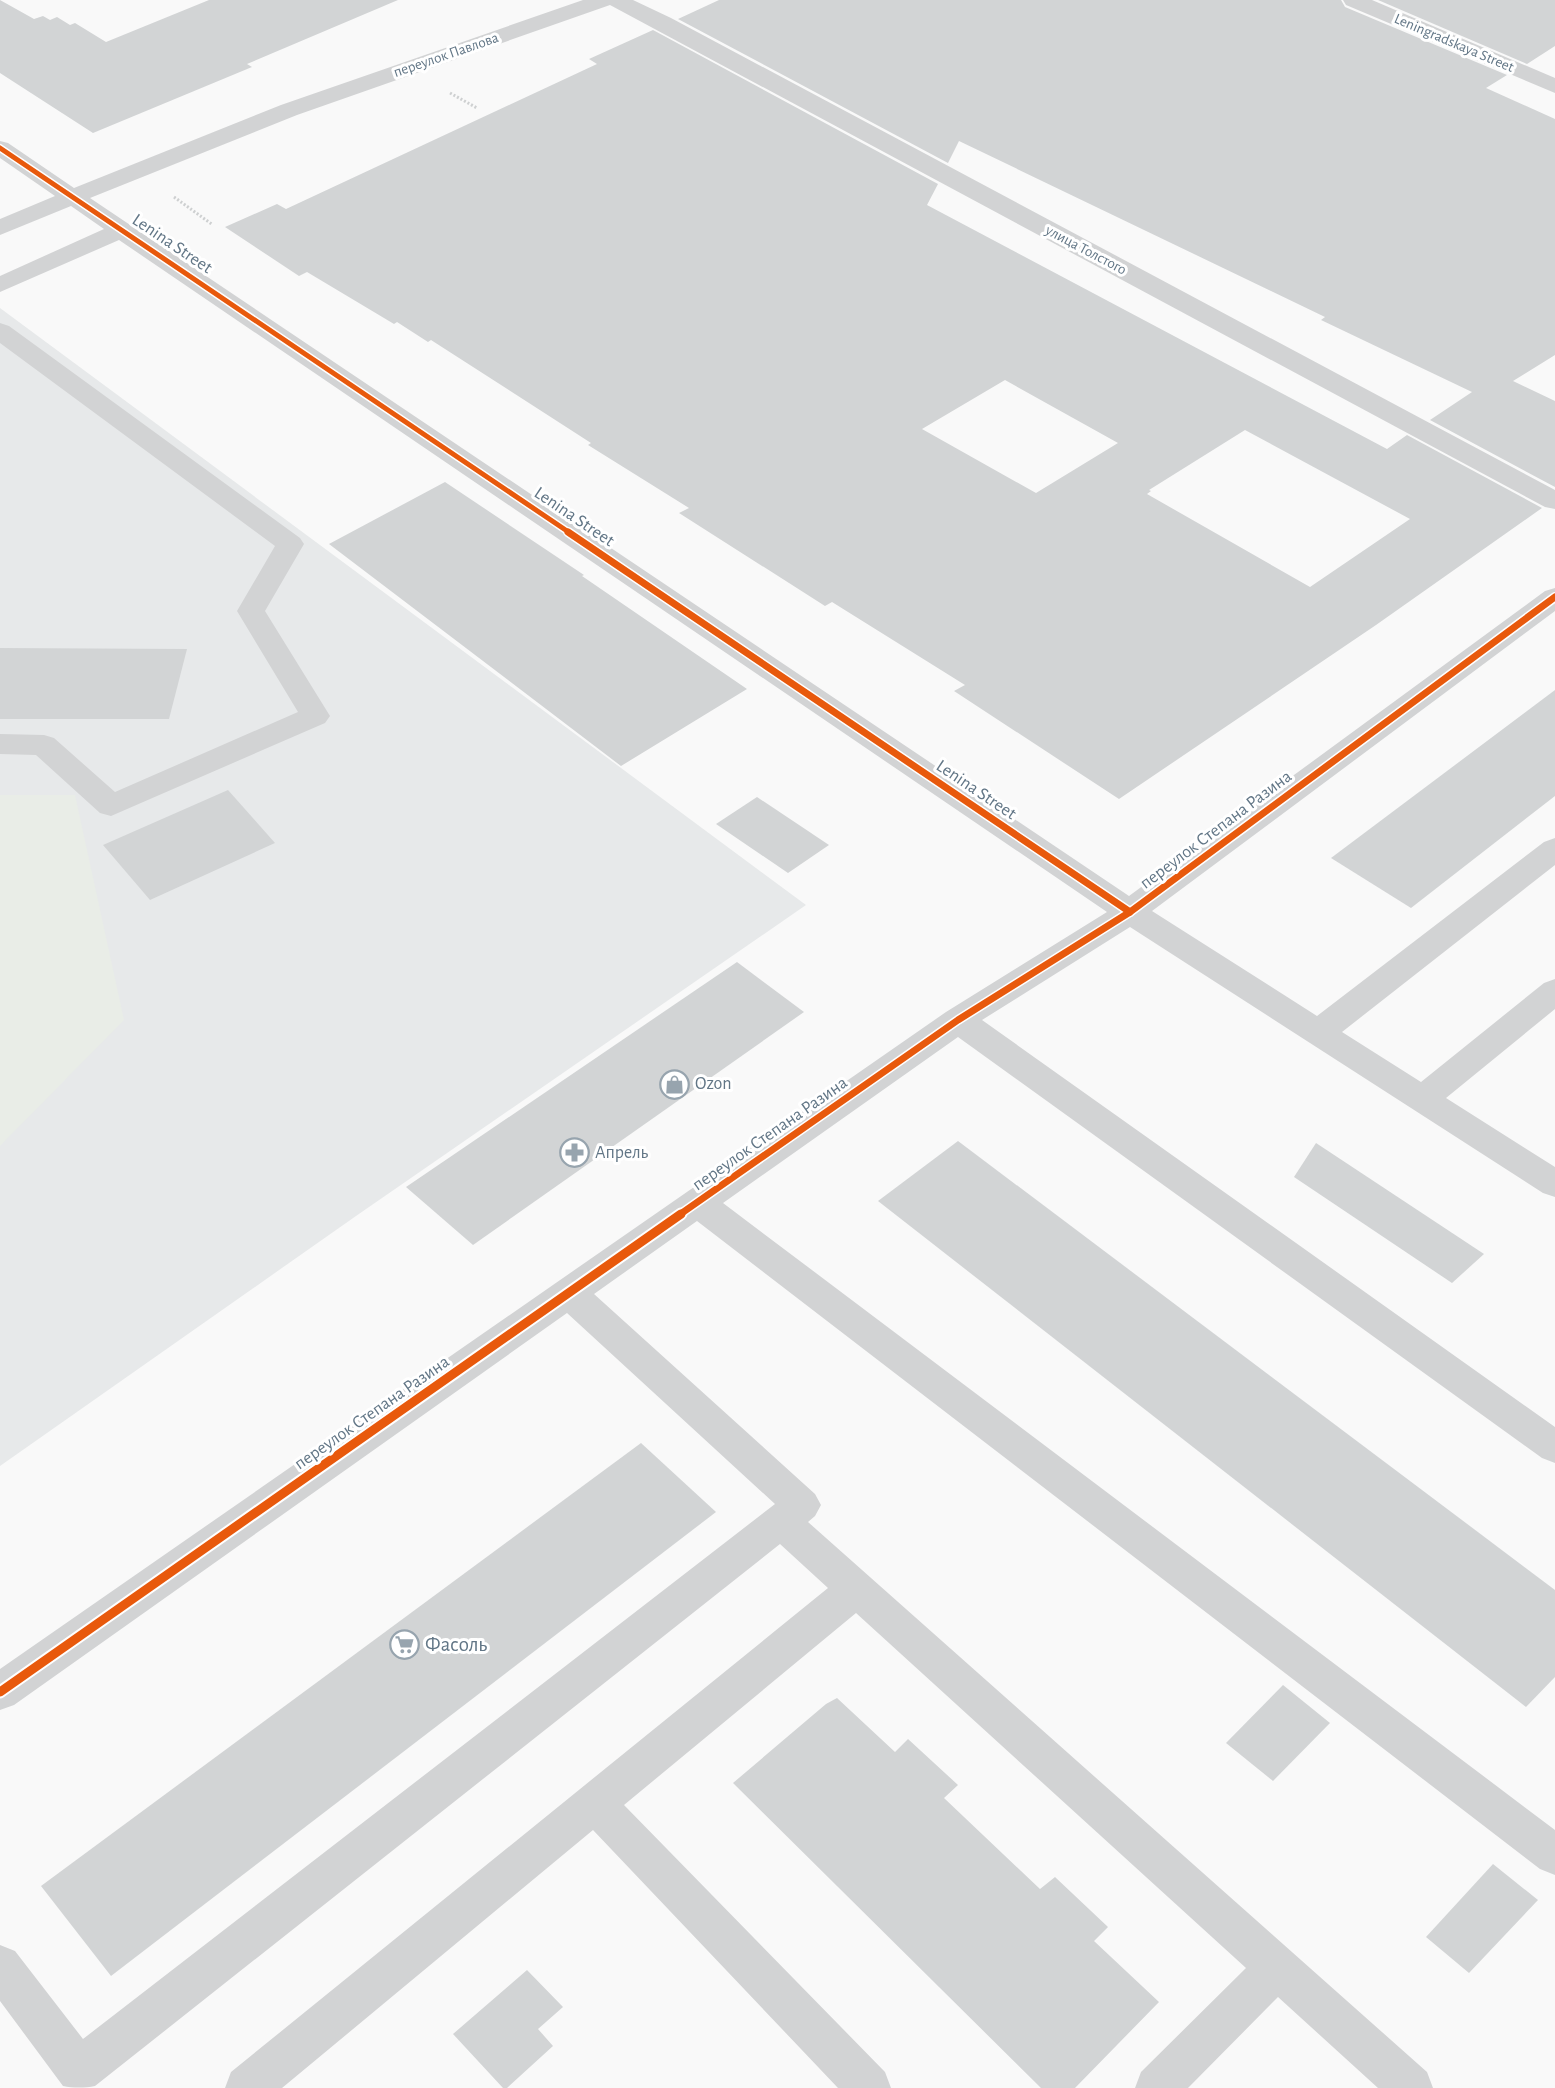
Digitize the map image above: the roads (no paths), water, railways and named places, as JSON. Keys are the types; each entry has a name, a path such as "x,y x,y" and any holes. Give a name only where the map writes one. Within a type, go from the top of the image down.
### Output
{"street":[{"name":"переулок Павлова","path":"288,110 604,0"},
{"name":"улица Толстого","path":"616,0 663,23 1555,501"},
{"name":"Leningradskaya Street","path":"1354,0 1555,86"},
{"name":"переулок Павлова","path":"0,228 73,196 288,110 501,14"},
{"name":"Lenina Street","path":"0,148 1130,912 1555,1184"},
{"path":"0,285 123,229"},
{"path":"0,331 290,544 250,611 315,716 111,806 44,745 0,744"},
{"name":"переулок Степана Разина","path":"0,1692 958,1020 1130,912 1555,597"},
{"path":"1318,1033 1555,849"},
{"path":"1422,1099 1555,991"},
{"path":"958,1020 1555,1447"},
{"path":"698,1203 1555,1855"},
{"path":"0,1966 86,2079 802,1505 569,1293"},
{"path":"782,1522 1411,2088"},
{"path":"247,2088 856,1589"},
{"path":"595,1804 869,2088"},
{"path":"1157,2088 1277,1968"}],"place":[{"name":"Ozon","path":"674,1084"},
{"name":"Апрель","path":"574,1153"},
{"name":"Фасоль","path":"404,1644"}]}
